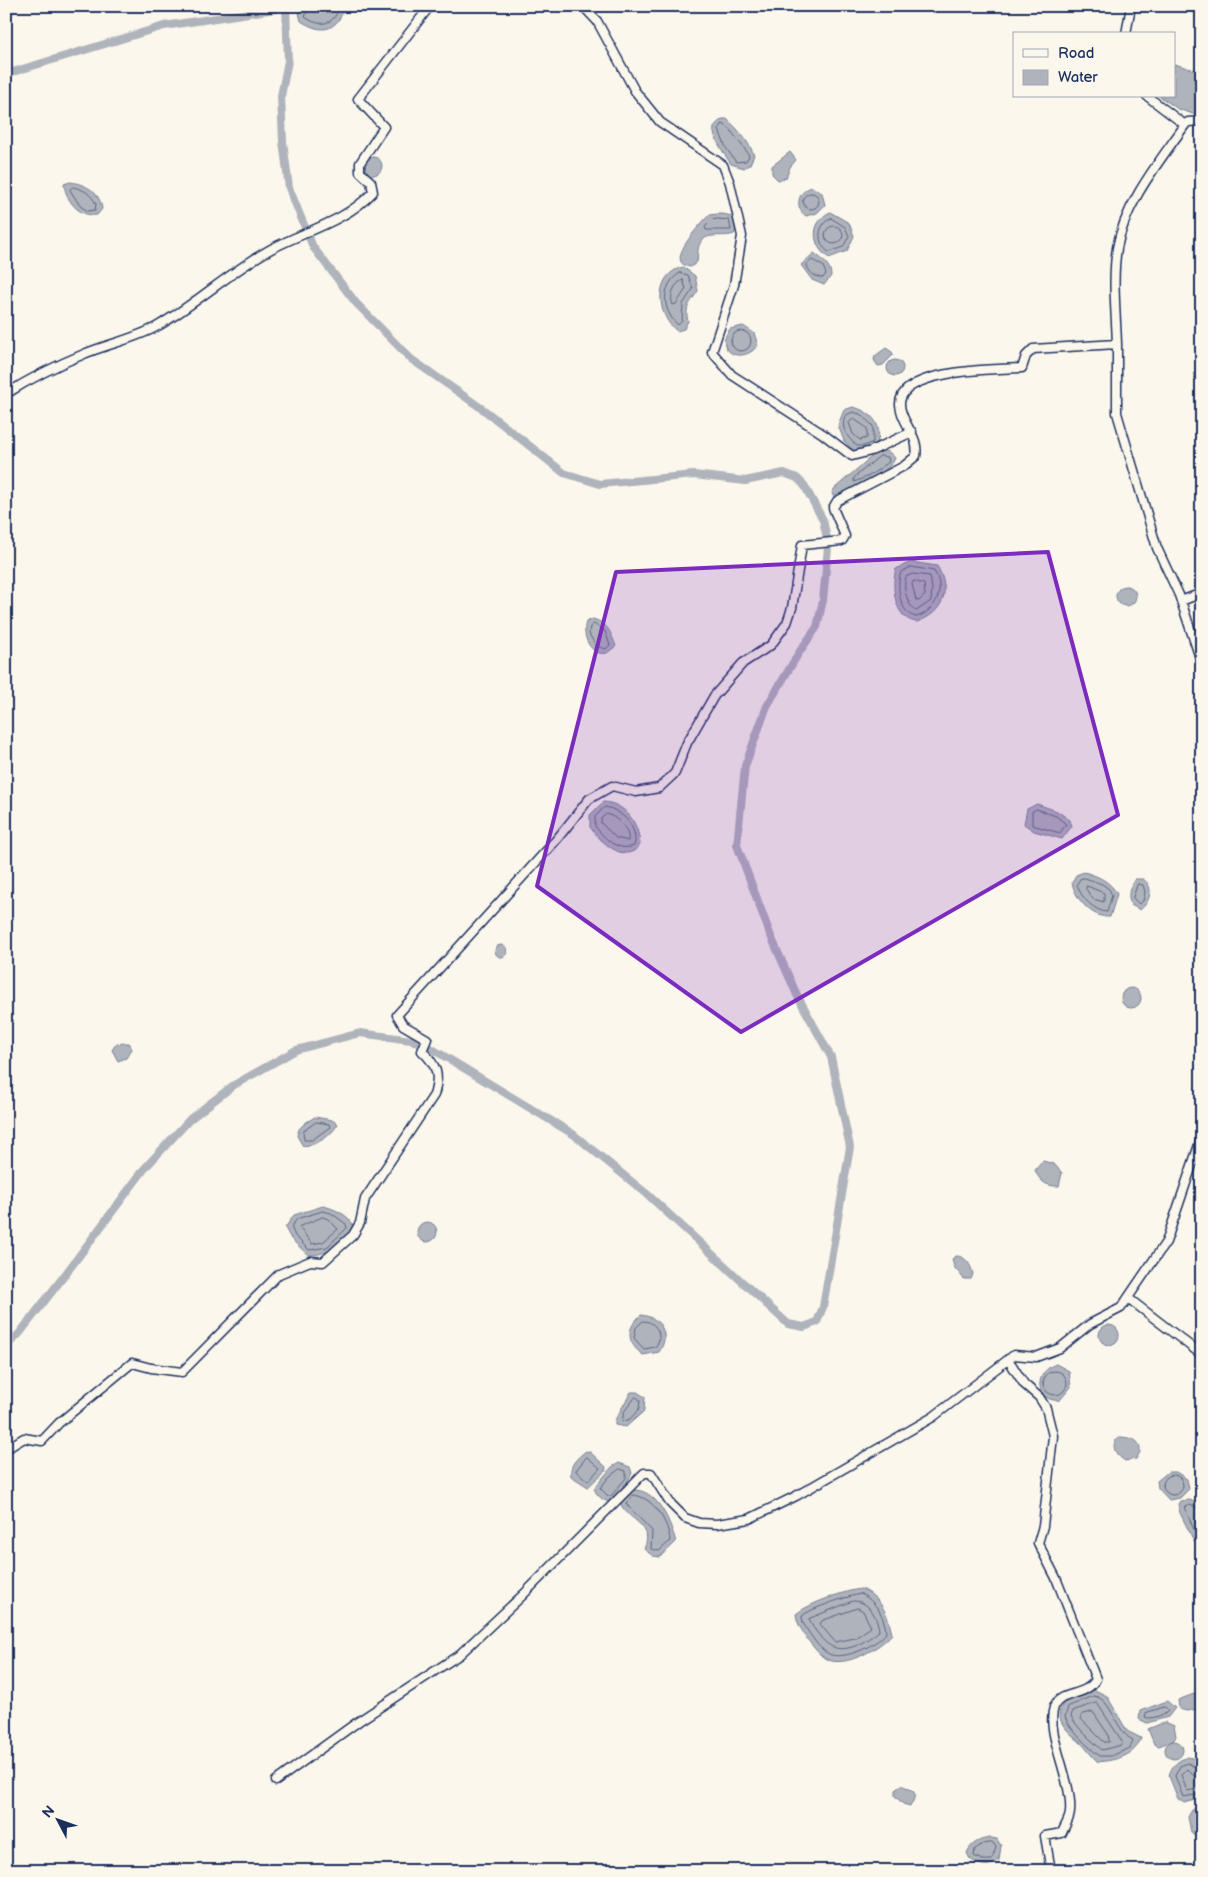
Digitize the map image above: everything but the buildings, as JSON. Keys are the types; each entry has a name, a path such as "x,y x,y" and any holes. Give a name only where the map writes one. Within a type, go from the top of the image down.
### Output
{"street":[{"path":"6,394 31,378 157,326 271,249 344,217 362,205 373,192 371,182 360,172 360,164 384,127 358,99 430,6"},
{"path":"583,6 597,21 635,91 660,122 723,165 730,182 742,236 734,285 712,352 732,375 823,434 852,456 872,452 912,432"},
{"path":"1126,32 1131,6"},
{"path":"1150,98 1185,125"},
{"path":"1202,121 1188,122 1185,125 1128,214 1117,248 1117,413 1157,548 1181,601 1202,664"},
{"path":"6,1449 24,1438 42,1441 59,1423 132,1363 151,1368 182,1372 279,1274 310,1262 323,1262 343,1246 360,1223 365,1199 434,1095 438,1074 435,1064 422,1051 427,1040 403,1025 397,1015 557,839 589,799 612,786 636,792 659,788 676,773 688,743 714,696 743,662 771,645 787,623 792,608 802,545 842,541 844,536 833,508 837,501 904,466 916,456 912,432 903,415 900,399 910,387 923,379 972,371 1022,368 1026,356 1033,349 1117,344"},
{"path":"1181,601 1202,593"},
{"path":"276,1781 359,1721 459,1655 530,1588 644,1473 650,1473 656,1479 670,1503 685,1518 699,1523 718,1524 749,1519 796,1496 932,1417 1014,1355 1036,1357 1060,1348 1090,1324 1121,1308 1166,1242 1202,1136"},
{"path":"1128,1298 1202,1355"},
{"path":"1008,1359 1024,1384 1040,1397 1050,1418 1053,1436 1043,1526 1038,1543 1056,1578 1096,1679 1089,1689 1062,1697 1054,1704 1052,1725 1069,1791 1070,1813 1062,1833 1045,1836 1051,1871"}],"highlighted area":[{"path":"1048,552 1118,815 741,1032 537,886 616,572"}],"water":[{"path":"308,6 345,6 338,21 328,28 322,29 301,21 299,13"},
{"path":"1176,65 1202,72 1202,117 1178,109 1162,98 1176,98"},
{"path":"722,119 727,119 735,127 752,150 754,155 750,164 744,168 731,164 717,141 714,128"},
{"path":"790,152 796,160 790,167 786,178 778,180 772,174 772,166"},
{"path":"373,157 379,160 382,166 379,172 373,175 367,172 364,166 367,160"},
{"path":"70,182 87,187 95,194 101,203 102,209 97,215 90,215 74,207 67,196 64,184"},
{"path":"812,187 822,193 825,205 817,213 806,216 800,208 799,199 807,189"},
{"path":"830,212 849,223 854,236 847,251 829,258 819,247 815,234 816,228 823,216"},
{"path":"709,215 729,215 735,221 737,229 734,234 712,236 703,239 698,250 697,262 691,267 683,264 680,259 682,251 692,234"},
{"path":"814,253 826,263 831,272 831,276 824,285 812,280 801,265"},
{"path":"683,267 695,276 698,291 688,308 688,321 684,329 677,331 665,316 661,296 662,286 666,278 673,271"},
{"path":"743,326 754,333 758,345 752,351 738,355 727,349 725,337 730,329"},
{"path":"886,348 893,355 883,365 878,366 874,360 875,356"},
{"path":"895,360 901,362 903,368 901,374 895,376 889,374 887,368 889,362"},
{"path":"853,407 866,412 878,426 879,432 876,446 856,452 844,441 838,425 844,410"},
{"path":"879,450 890,453 895,458 892,464 869,483 834,498 832,493 834,489"},
{"path":"911,562 937,566 944,584 944,592 939,607 926,618 917,622 909,620 903,615 894,593 896,569"},
{"path":"1122,586 1130,586 1136,592 1136,600 1130,606 1122,606 1116,600 1116,592"},
{"path":"593,619 606,626 616,646 607,653 596,652 586,639 586,622"},
{"path":"603,802 618,806 634,822 640,845 634,851 627,853 613,849 600,839 590,827 590,815"},
{"path":"1037,804 1057,811 1070,820 1072,826 1062,839 1034,831 1024,824 1027,809"},
{"path":"1084,872 1103,880 1117,894 1110,917 1103,917 1091,911 1077,896 1072,883 1076,875"},
{"path":"1135,879 1143,879 1147,882 1150,890 1149,899 1140,910 1131,905 1129,898 1130,888"},
{"path":"499,945 503,945 507,951 503,957 499,957 495,953 495,949"},
{"path":"1131,988 1138,991 1141,998 1138,1005 1131,1008 1124,1005 1121,998 1124,991"},
{"path":"129,1043 132,1049 126,1058 118,1061 112,1050 116,1044"},
{"path":"315,1117 332,1120 338,1124 323,1140 303,1146 297,1136 299,1129"},
{"path":"1043,1161 1054,1164 1062,1173 1059,1186 1047,1184 1039,1177 1035,1170"},
{"path":"323,1206 340,1212 353,1225 341,1243 329,1251 308,1255 291,1239 285,1228 294,1215"},
{"path":"427,1222 434,1225 437,1232 434,1239 427,1242 420,1239 417,1232 420,1225"},
{"path":"956,1256 965,1259 969,1264 973,1274 971,1279 964,1279 954,1267 952,1259"},
{"path":"641,1315 654,1319 662,1328 664,1339 659,1352 643,1355 631,1341 630,1331 632,1325"},
{"path":"1109,1325 1116,1328 1119,1335 1116,1342 1109,1345 1102,1342 1099,1335 1102,1328"},
{"path":"1056,1364 1069,1371 1071,1387 1060,1400 1052,1400 1042,1392 1040,1380 1048,1368"},
{"path":"631,1392 637,1392 645,1397 644,1411 626,1427 615,1425 615,1420"},
{"path":"1121,1437 1132,1439 1139,1444 1140,1452 1136,1459 1125,1461 1116,1452 1114,1448 1115,1441"},
{"path":"586,1451 590,1452 606,1467 605,1471 588,1487 571,1476 571,1468 574,1462"},
{"path":"619,1463 630,1467 632,1473 623,1490 610,1502 602,1499 594,1488 612,1467"},
{"path":"1168,1472 1176,1472 1187,1479 1189,1489 1180,1498 1169,1500 1158,1488 1157,1481"},
{"path":"630,1490 648,1494 661,1507 666,1516 676,1542 660,1557 653,1556 644,1549 646,1534 644,1528 629,1515 620,1503"},
{"path":"1190,1500 1202,1506 1202,1542 1194,1541 1180,1513 1178,1504 1180,1501"},
{"path":"862,1589 874,1597 883,1607 892,1634 862,1656 843,1661 826,1659 807,1639 796,1614 828,1598"},
{"path":"1095,1690 1107,1696 1127,1731 1141,1738 1134,1749 1124,1756 1098,1762 1082,1743 1070,1734 1060,1719 1059,1713 1065,1702"},
{"path":"1202,1691 1202,1708 1187,1711 1179,1709 1178,1700"},
{"path":"1167,1701 1175,1708 1168,1717 1147,1723 1139,1719 1140,1711"},
{"path":"1165,1722 1174,1726 1176,1736 1174,1740 1159,1746 1154,1744 1148,1729"},
{"path":"1174,1741 1180,1744 1183,1750 1180,1756 1174,1759 1168,1756 1165,1750 1168,1744"},
{"path":"1188,1757 1196,1759 1202,1771 1202,1798 1184,1803 1178,1799 1169,1776 1175,1764"},
{"path":"902,1785 913,1791 916,1796 910,1806 903,1804 895,1796 895,1790"},
{"path":"1202,1805 1202,1841 1191,1832 1188,1817 1192,1810"},
{"path":"983,1839 997,1839 1001,1846 999,1860 996,1863 985,1865 970,1859 967,1853 973,1844"}],"waterway":[{"path":"6,74 164,26 275,9 280,6"},
{"path":"286,6 288,61 281,96 283,141 289,188 313,247 356,303 411,359 484,410 564,473 600,484 694,475 745,481 784,473 797,478 804,485 823,520 827,539"},
{"path":"6,1346 19,1334 145,1168 190,1119 234,1085 296,1050 360,1033 411,1040 429,1047 573,1134 647,1194 788,1324 804,1327 817,1322 823,1307 850,1147 831,1057 797,995 770,934 737,845 745,766 767,706 800,651 817,627 823,600 828,547"}]}
